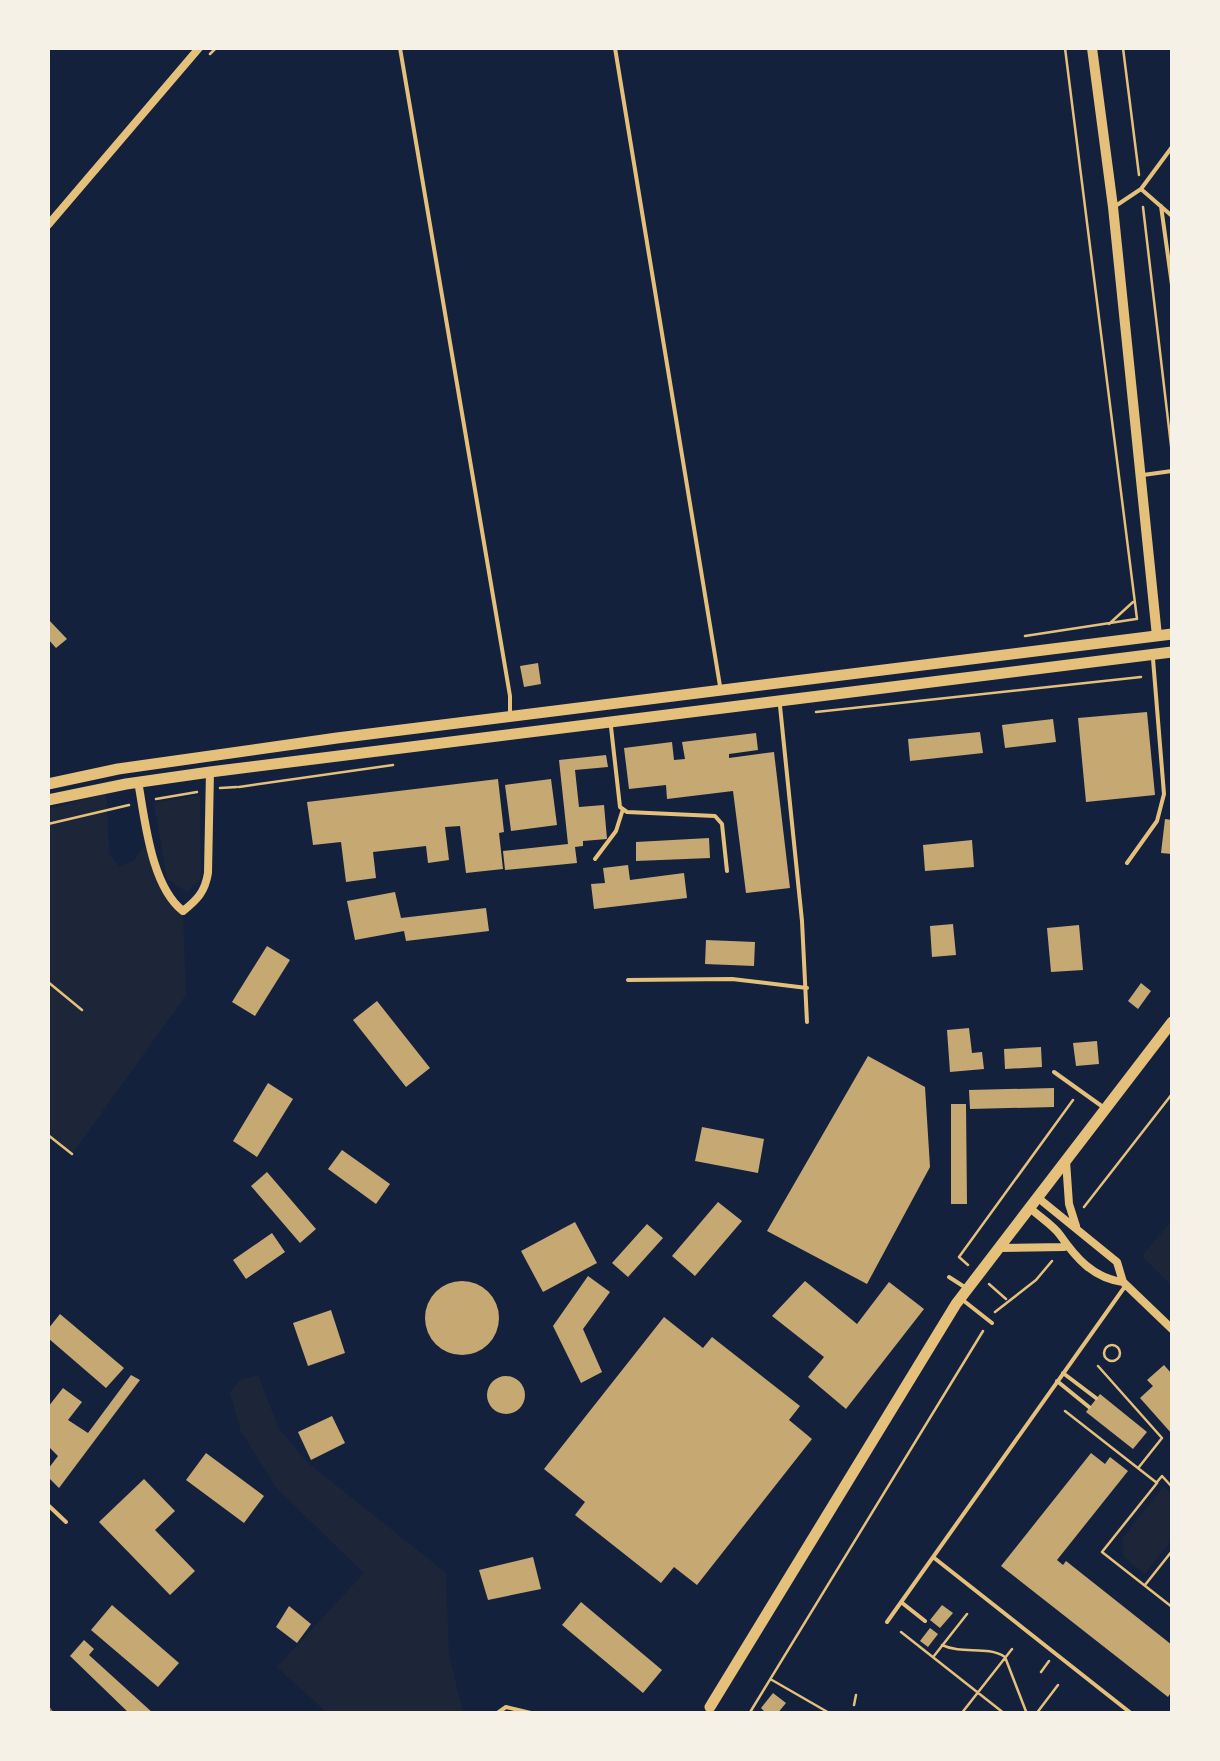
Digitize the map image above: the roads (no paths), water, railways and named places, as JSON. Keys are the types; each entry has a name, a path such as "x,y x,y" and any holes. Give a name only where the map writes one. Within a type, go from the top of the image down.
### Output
{"main road":[{"path":"48,784 135,766 1172,634"},
{"path":"48,800 210,772 1172,652"},
{"path":"710,1707 964,1293 1172,1022"}],"street":[{"path":"48,226 198,48"},
{"path":"1092,48 1113,207 1157,636"},
{"path":"135,766 161,884 171,902 183,911 206,887 212,789 208,757"},
{"path":"1066,1160 1076,1226"},
{"path":"1033,1202 1076,1226 1116,1262 1124,1283 1172,1329"},
{"path":"1033,1202 1064,1247 1103,1279 1124,1283"},
{"path":"998,1248 1064,1247"}],"lane":[{"path":"400,48 510,696 509,718"},
{"path":"614,48 721,691"},
{"path":"1113,207 1141,188 1172,147"},
{"path":"1141,188 1172,216"},
{"path":"1161,206 1172,285"},
{"path":"1139,476 1172,471"},
{"path":"1127,864 1157,820 1164,794 1152,654"},
{"path":"779,701 807,1022"},
{"path":"611,722 620,807 715,816 722,824 727,872"},
{"path":"596,860 616,831 624,809"},
{"path":"628,980 732,979 807,988"},
{"path":"1054,1072 1105,1109"},
{"path":"948,1277 991,1322"},
{"path":"887,1622 1124,1283"},
{"path":"1063,1373 1096,1398"},
{"path":"1057,1382 1089,1407"},
{"path":"48,1504 66,1522"},
{"path":"933,1557 1132,1714"},
{"path":"901,1602 925,1621"},
{"path":"496,1714 506,1707 536,1714"}],"railway":[{"path":"48,1709 52,1714"}]}
